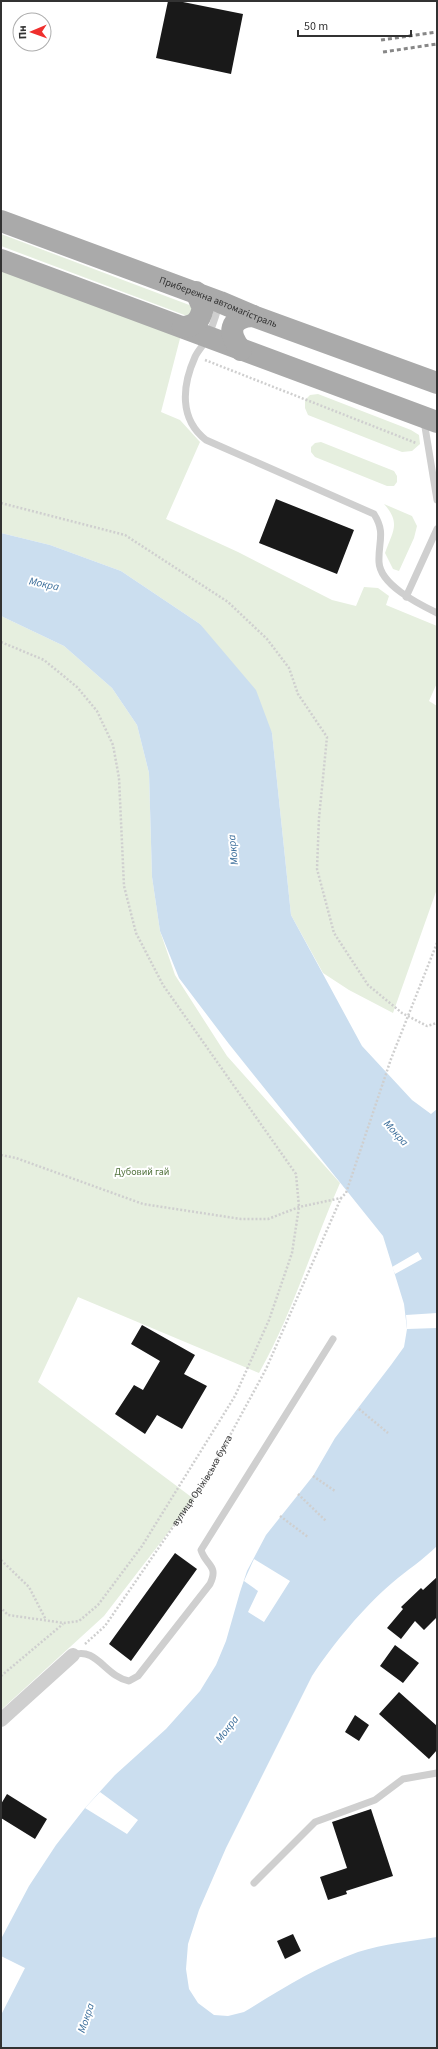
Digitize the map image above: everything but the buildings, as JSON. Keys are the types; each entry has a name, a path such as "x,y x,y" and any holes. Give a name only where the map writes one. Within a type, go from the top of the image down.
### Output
{"main road":[{"name":"Прибережна автомагістраль","path":"1,221 196,292 253,316 437,383"},
{"path":"1,260 430,419"},
{"path":"183,327 191,327 200,320 203,308 196,292"},
{"path":"241,350 234,342 232,332 235,321 243,316 253,316"}],"street":[{"path":"1,1720 73,1655"}],"lane":[{"path":"220,302 208,337 195,356 186,384 184,397 188,419 199,435 206,440 238,455 374,514 381,527 382,535 379,563 383,573 406,597 437,613"},
{"path":"430,419 428,447 437,500"},
{"path":"406,597 437,529"},
{"path":"73,1655 80,1653 91,1655 120,1680 130,1681 138,1676 210,1584 214,1576 212,1566 203,1556 202,1550 333,1339"},
{"path":"254,1883 315,1822 375,1800 403,1779 437,1773"}],"path":[{"path":"195,356 428,447"},
{"path":"1,503 125,536 228,602 267,639 289,668 298,694 327,737 319,818 317,869 334,933 368,985 408,1017 427,1026 437,1023"},
{"path":"1,642 44,660 77,687 97,711 113,745 120,778 124,886 136,933 163,985 296,1174 299,1207 292,1253 269,1320 235,1396 142,1546 103,1599 79,1621 64,1624 8,1615 1,1608"},
{"path":"1,1155 16,1158 143,1204 241,1219 268,1219 299,1207 341,1198 346,1193 391,1059 437,943"},
{"name":"вулиця Оріхівська бухта","path":"73,1655 105,1626 208,1476 266,1369 341,1198"},
{"path":"359,1409 388,1433"},
{"path":"313,1476 335,1491"},
{"path":"298,1494 326,1521"},
{"path":"280,1516 308,1538"},
{"path":"1,1560 29,1587 46,1620"},
{"path":"1,1676 64,1624"}],"green space":[{"path":"1,234 192,306 195,310 187,316 1,246"},
{"path":"1,259 183,327 161,412 180,420 200,442 166,519 238,552 332,600 356,606 364,587 378,588 389,596 386,605 437,626 437,683 429,701 437,706 437,889 393,1013 349,990 323,973 291,915 272,733 200,624 121,571 50,545 1,533"},
{"path":"318,394 411,430 419,435 420,444 412,451 402,452 308,415 305,408 305,400 310,395"},
{"path":"321,442 394,471 397,476 397,482 394,486 387,486 315,457 311,452 311,447 315,443"},
{"path":"384,504 412,516 417,526 414,538 399,571 393,569 385,553 393,533 394,522"},
{"name":"Дубовий гай","path":"1,616 64,646 112,688 137,725 149,773 152,877 160,931 175,975 227,1056 340,1183 282,1327 259,1373 78,1297 38,1382 194,1499 104,1616 1,1710"}],"water":[{"name":"Мокра","path":"1,533 50,545 121,571 200,624 256,690 272,733 291,915 362,1046 412,1100 431,1114 437,1109 437,1546 392,1583 359,1615 329,1651 312,1676 226,1848 199,1910 188,1944 186,1969 189,1989 198,2003 214,2015 228,2016 244,2012 314,1971 358,1952 388,1945 437,1937 437,2048 1,2048 1,1939 29,1886 56,1845 85,1808 115,1775 166,1729 200,1691 216,1665 226,1641 247,1571 266,1535 313,1476 335,1438 404,1347 407,1329 404,1304 383,1236 229,1044 179,978 160,931 152,877 149,773 137,725 112,688 64,646 1,616"}],"pier":[{"path":"418,1252 422,1259 395,1274 392,1267"},
{"path":"437,1313 437,1328 407,1329 406,1315"},
{"path":"254,1559 290,1581 264,1622 248,1612 258,1591 244,1581"},
{"path":"100,1792 138,1820 127,1834 85,1808"},
{"path":"1,1956 25,1968 1,2015"}],"railway":[{"path":"381,40 437,32"},
{"path":"383,52 437,44"}]}
